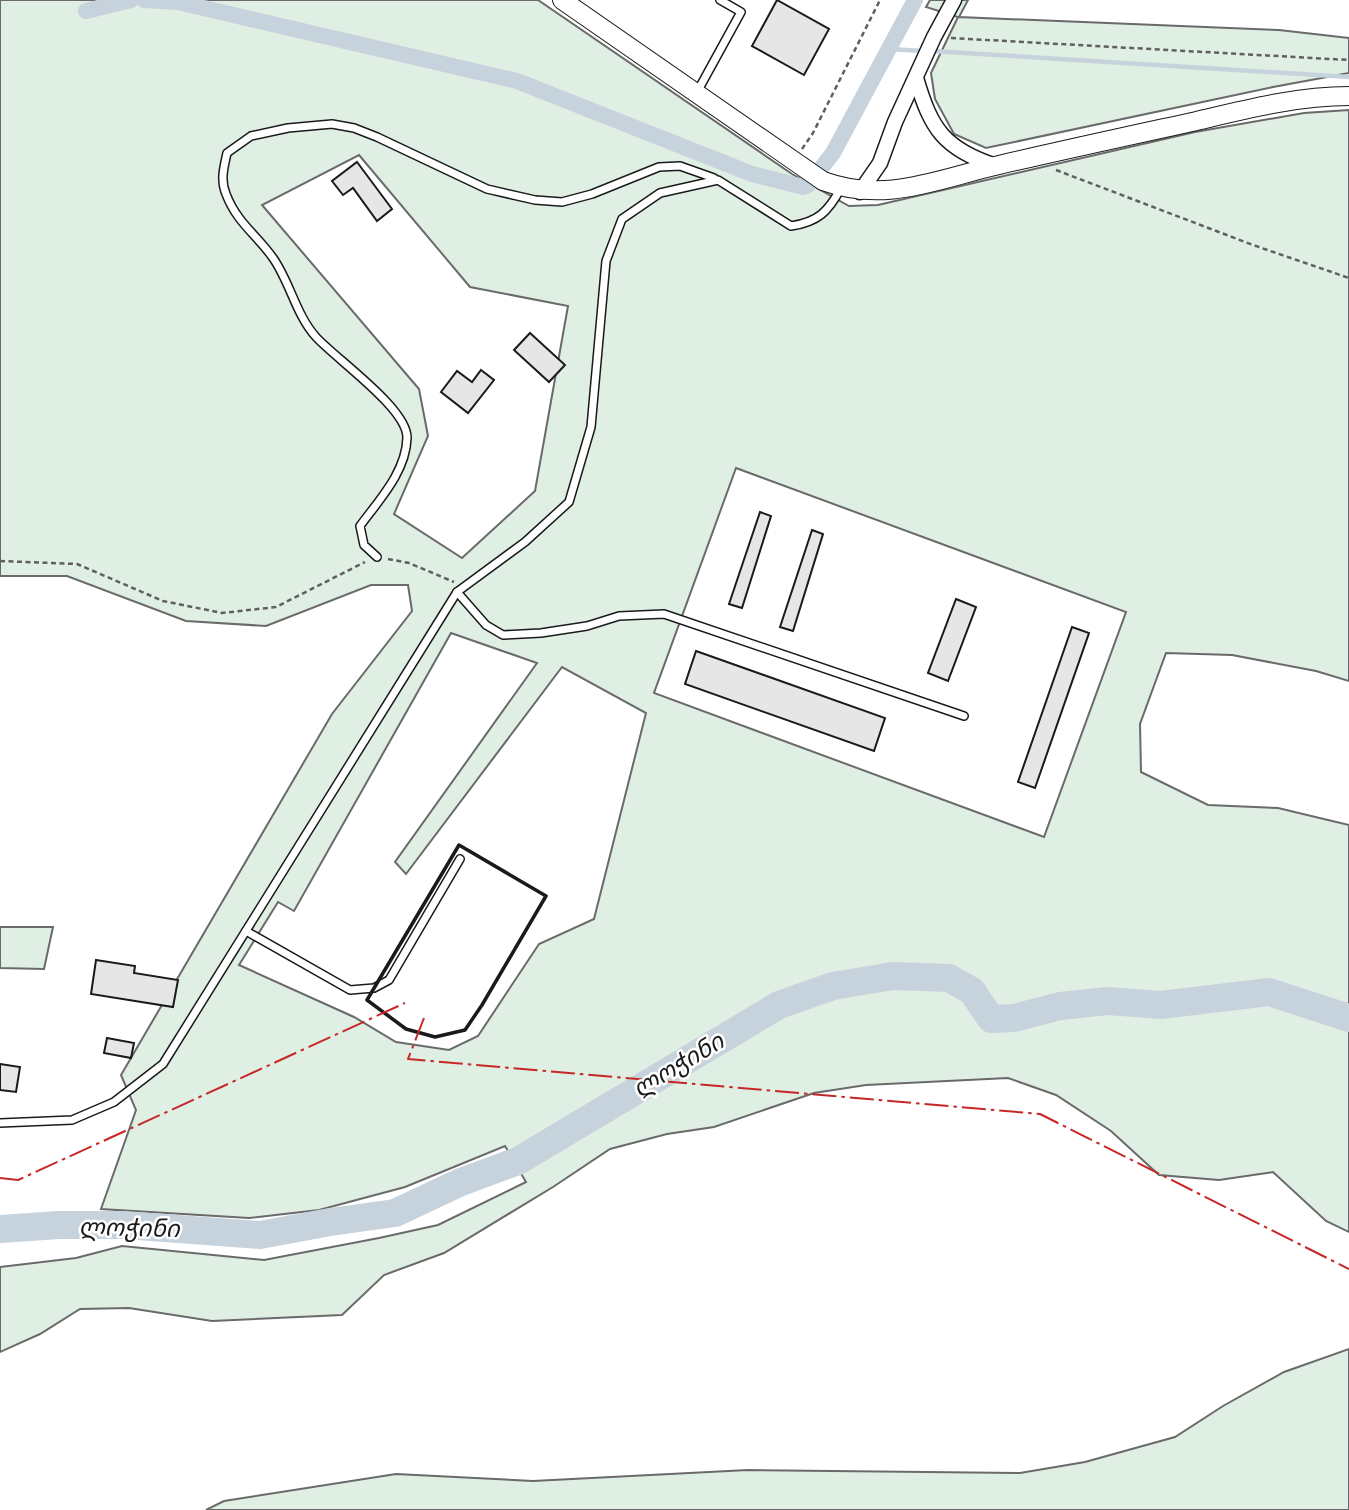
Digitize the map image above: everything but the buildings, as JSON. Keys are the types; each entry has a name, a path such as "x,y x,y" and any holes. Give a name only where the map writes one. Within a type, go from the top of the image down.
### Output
{"street":[{"path":"562,0 823,181 860,191 884,191 930,183 1262,106 1349,96"},
{"path":"860,191 880,163 895,122 954,0"},
{"path":"916,78 926,113 952,145 971,158 996,166"}],"lane":[{"path":"696,94 741,12 720,0"},
{"path":"377,557 364,545 360,526 401,468 408,436 399,416 315,336 273,257 239,219 225,192 222,176 227,153 251,135 332,124 354,128 377,137 487,189 535,200 562,202 592,194 659,167 680,166 718,180 791,226 808,223 830,209 841,188"},
{"path":"0,1123 72,1121 114,1102 163,1064 457,592 525,542 569,502 591,427 606,261 622,219 660,193 718,180"},
{"path":"457,592 486,625 503,635 587,626 619,616 664,614 964,716"},
{"path":"246,931 350,990 374,988 389,980 460,859"}],"path":[{"path":"796,163 880,0"},
{"path":"934,37 1349,60"},
{"path":"1053,168 1253,245 1349,278"},
{"path":"0,561 77,564 163,601 222,613 276,607 377,557 408,563 453,580 457,592"}],"green space":[{"path":"0,0 538,0 792,174 849,206 878,205 1195,132 1304,113 1349,110 1349,681 1316,671 1232,655 1166,653 1140,724 1141,772 1208,805 1278,808 1349,825 1349,1232 1326,1221 1273,1172 1219,1180 1159,1175 1111,1131 1056,1095 1008,1078 866,1085 814,1093 714,1127 667,1134 610,1149 444,1253 384,1275 342,1315 212,1321 129,1308 80,1309 40,1334 0,1352 0,1267 76,1258 122,1246 264,1260 438,1225 526,1182 505,1146 405,1187 319,1210 249,1218 101,1209 136,1110 121,1075 332,714 412,611 408,585 371,585 266,626 186,621 67,576 0,576","holes":["359,155 470,287 568,306 535,491 462,558 394,514 428,436 419,389 262,205","736,468 1126,612 1044,837 654,693","451,633 537,663 395,862 406,874 562,667 646,713 594,919 539,944 478,1036 449,1050 396,1042 354,1017 239,965 278,902 294,911"]},
{"path":"930,0 968,0 959,17 1279,30 1349,38 1349,73 986,148 954,134 935,99 931,73 958,17 926,7"},
{"path":"0,927 53,927 44,969 0,968"},
{"path":"1349,1349 1349,1510 206,1510 224,1501 396,1474 533,1481 748,1470 1020,1473 1085,1462 1175,1437 1284,1372"}],"waterway":[{"path":"86,11 131,0"},
{"path":"144,0 178,2 517,81 752,174 803,187 808,185 833,153 915,0"},
{"path":"889,49 923,51"},
{"path":"932,51 1349,77"},
{"name":"ლოჭინი","path":"0,1229 124,1225 260,1235 395,1213 461,1182 518,1161 779,1005 833,986 893,976 949,978 972,991 991,1019 1014,1018 1060,1006 1108,1001 1161,1005 1269,992 1349,1018"}],"wall":[{"path":"459,845 546,896 465,1030 435,1037 406,1029 367,1000 459,845"}],"power":[{"path":"0,1178 18,1180 405,1003"},
{"path":"424,1018 408,1059 1040,1114 1349,1269"}]}
